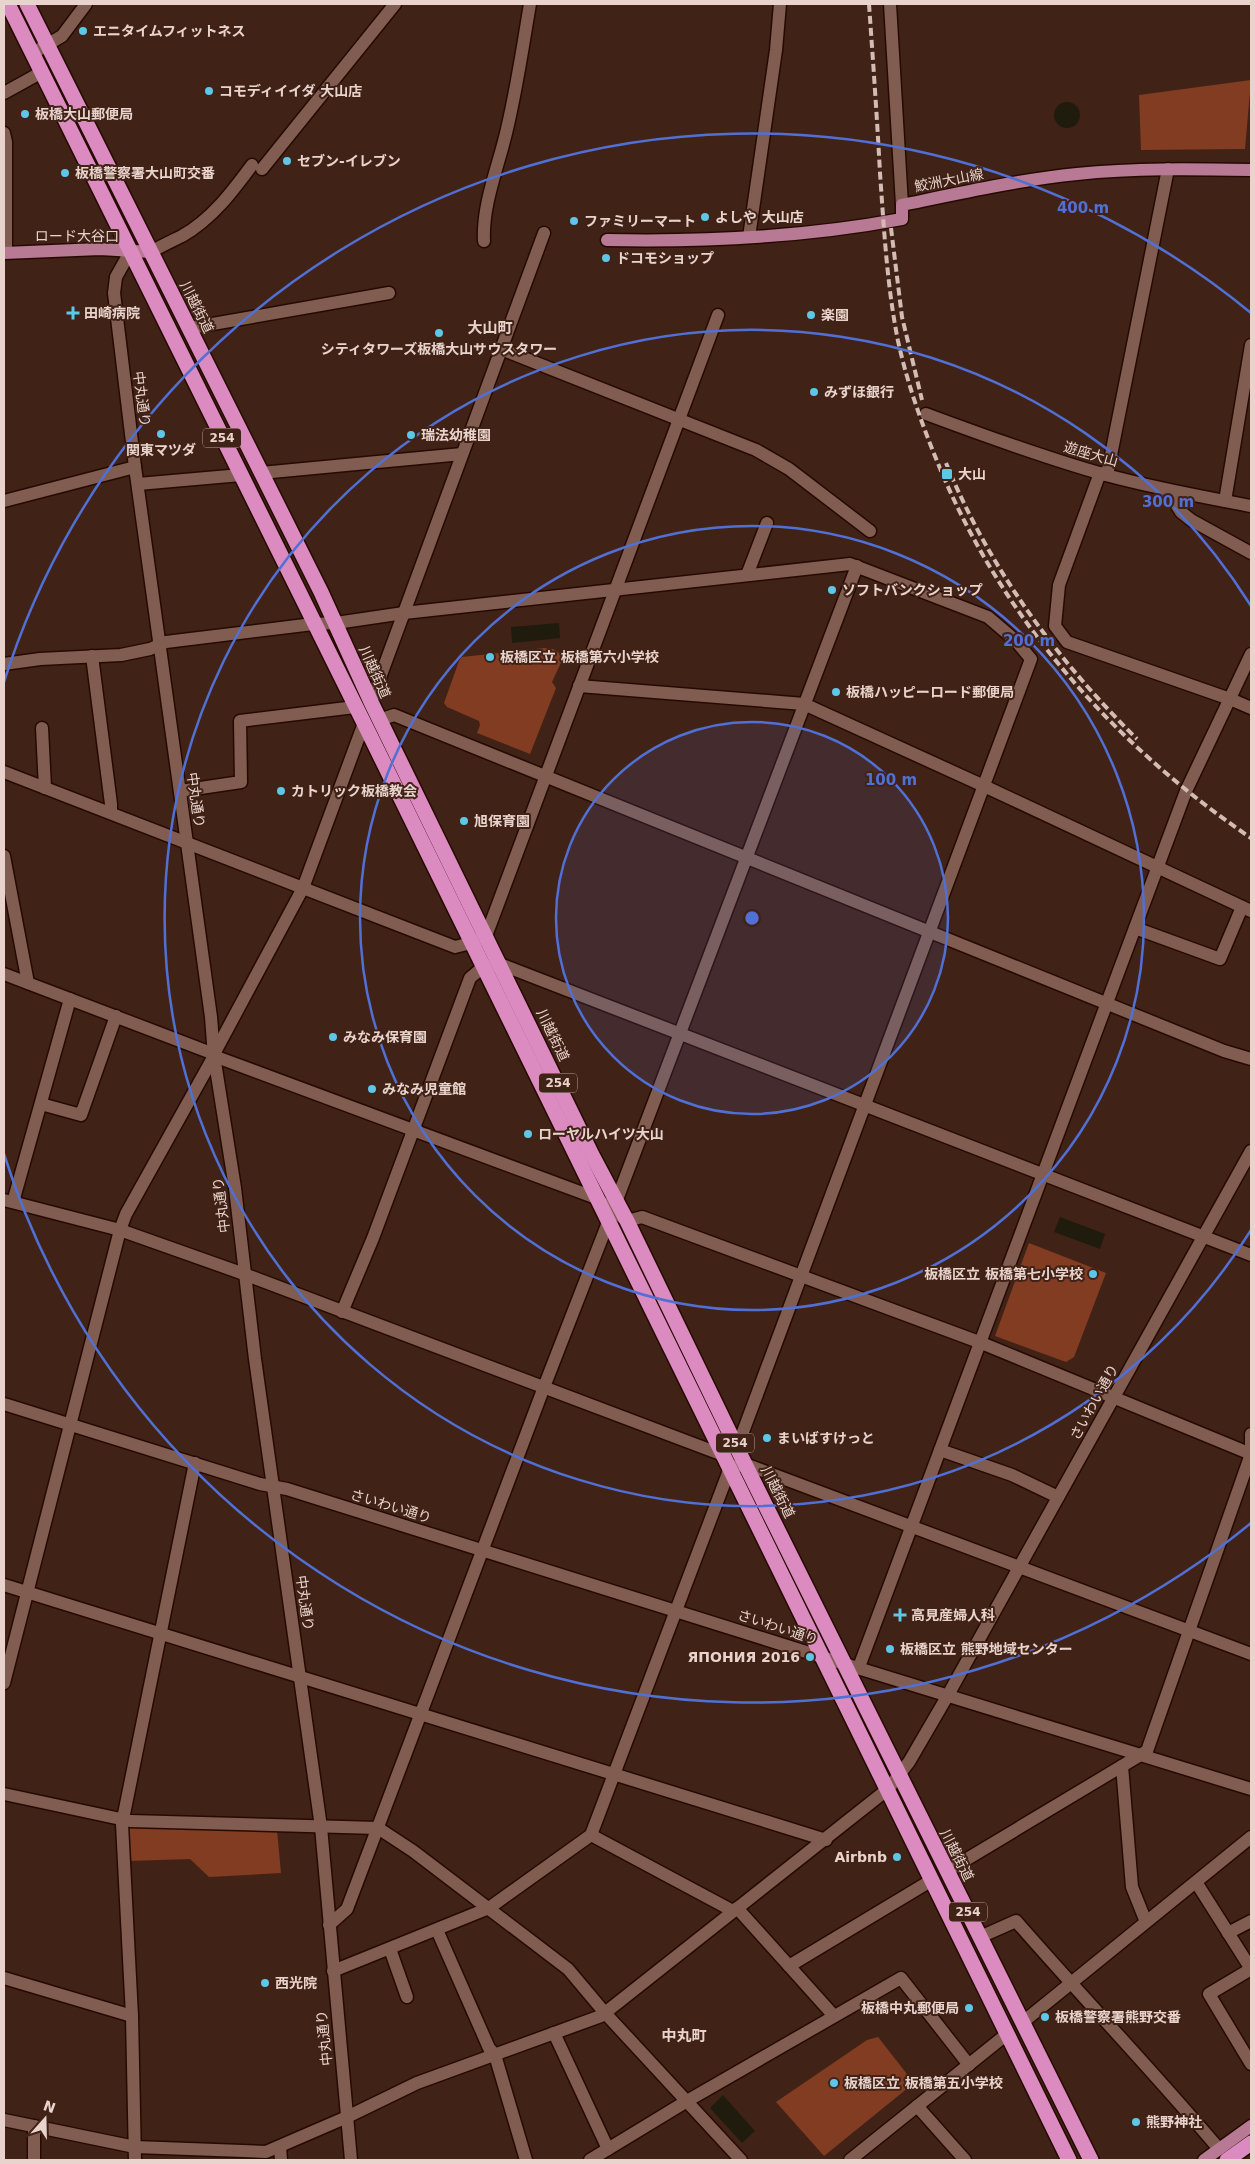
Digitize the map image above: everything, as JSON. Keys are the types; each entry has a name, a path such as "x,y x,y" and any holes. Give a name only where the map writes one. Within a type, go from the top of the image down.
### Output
{"highway":[{"name":"川越街道","path":"8,4 364,723 596,1198 612,1212 627,1221 730,1457 745,1464 852,1666 900,1776 1091,2160"},
{"name":"川越街道","path":"28,4 336,623 371,702 500,964 612,1212 730,1457 822,1657 932,1880 1002,2038 1069,2160"},
{"path":"1221,2157 1251,2143"},
{"path":"1235,2160 1251,2148"},
{"path":"1244,2160 1251,2155"}],"main road":[{"name":"鮫洲大山線","path":"607,240 749,237 847,228 902,219 902,205 1018,182 1077,174 1168,169 1251,170"},
{"name":"ロード大谷口","path":"5,252 95,249 151,252"},
{"path":"1221,2157 1251,2126"},
{"path":"1204,2160 1221,2157 1251,2135"}],"street":[{"path":"33,53 48,46 62,36 86,4"},
{"path":"151,252 183,235 212,214 257,167 395,4"},
{"path":"484,241 483,229 496,167 507,129 530,4"},
{"path":"749,237 776,50 780,4"},
{"path":"890,4 902,205"},
{"path":"4,93 42,72"},
{"path":"4,133 7,181 5,252"},
{"path":"1168,169 1104,474 1058,585 1055,626 1067,642 1251,708"},
{"path":"371,702 544,233"},
{"name":"中丸通り","path":"130,252 116,277 114,285 135,467 321,1827 351,2160"},
{"path":"190,328 389,293"},
{"path":"4,772 455,947 471,943 486,936 544,776 718,315"},
{"path":"1225,501 1251,345"},
{"path":"500,348 756,450 789,469 870,531"},
{"name":"遊座大山","path":"926,414 1025,450 1104,474 1172,491 1251,506"},
{"path":"262,473 462,454"},
{"path":"4,501 135,467"},
{"path":"138,484 241,475"},
{"path":"1172,491 1174,500 1181,512 1191,520 1251,553"},
{"path":"747,575 767,523"},
{"path":"4,664 40,659 121,655 150,649 166,642 336,623 404,613 850,564 988,617 1016,641 1031,659 800,1277 730,1457 676,1610 591,1836 489,1908 333,1971"},
{"path":"330,1924 347,1909 857,566"},
{"path":"852,1666 912,1526 979,1342 1189,784 1251,654"},
{"path":"92,656 111,804 110,813"},
{"path":"579,686 804,704 1247,909 1220,959 1135,928"},
{"path":"180,791 241,782 240,721 355,707"},
{"path":"380,720 394,714 1224,1051 1251,1059"},
{"path":"4,1683 69,1424 120,1230 126,1214 303,888 364,723"},
{"path":"42,728 45,788"},
{"path":"4,856 28,983"},
{"path":"342,1312 373,1238 470,978 483,967 500,964 1251,1255"},
{"path":"4,974 596,1198"},
{"path":"70,999 41,1104 9,1201 120,1230 244,1274 730,1457"},
{"path":"41,1104 81,1115 116,1016"},
{"name":"さいわい通り","path":"4,1404 260,1484 287,1488 948,1695 1251,1151"},
{"path":"627,1221 642,1217 979,1342 1251,1454"},
{"path":"947,1871 1147,1751 1251,1454 1251,1434"},
{"path":"940,1450 1012,1475 1058,1497"},
{"path":"135,2160 132,2016 123,1819 195,1463"},
{"path":"745,1464 1251,1654"},
{"path":"4,1584 826,1840"},
{"path":"4,2120 135,2147 280,2154 409,2086 605,2013 888,1790 900,1776 948,1695 1251,1788"},
{"path":"1122,1766 1132,1887 1146,1922"},
{"path":"4,1794 130,1821 378,1828 413,1851 568,1969 605,2013 741,2160"},
{"path":"591,1836 735,1910 834,2016"},
{"path":"1023,2022 1251,1837"},
{"path":"789,1966 932,1880"},
{"path":"1196,1882 1251,1969 1209,1994 1251,2064"},
{"path":"980,1936 1016,1921 1070,1983 1165,2085 1221,2157"},
{"path":"1228,1933 1251,1921"},
{"path":"437,1930 489,2048 495,2054 526,2160"},
{"path":"390,1949 407,1997"},
{"path":"4,1978 132,2016"},
{"path":"590,2160 687,2101 901,1978 969,2065"},
{"path":"554,2033 608,2149"},
{"path":"850,2160 1002,2038"},
{"path":"917,2106 965,2160"},
{"path":"34,2126 34,2160"}],"shaded area":[{"path":"1251,80 1245,149 1141,150 1139,95"},
{"path":"1067,102 1076,106 1080,115 1076,124 1067,128 1058,124 1054,115 1058,106"},
{"path":"559,623 560,638 512,643 511,627"},
{"path":"545,648 553,649 564,656 552,682 556,688 530,754 477,733 480,725 479,721 447,707 444,703 462,657"},
{"path":"1060,1217 1105,1234 1100,1249 1054,1232"},
{"path":"1029,1243 1106,1273 1074,1357 1066,1362 995,1336"},
{"path":"128,1827 277,1830 281,1873 209,1877 190,1859 129,1861"},
{"path":"878,2037 914,2083 824,2156 776,2102 867,2040"},
{"path":"723,2095 755,2131 742,2143 710,2108"}],"railway":[{"path":"869,4 885,236 891,299 898,341 910,387 925,432 963,518 993,573 1028,624 1066,673 1108,719 1153,761 1200,801 1251,838"},
{"path":"891,228 902,317 922,400"},
{"path":"946,463 963,502 983,539 1027,610 1079,677 1137,739"}],"place":[{"name":"エニタイムフィットネス","path":"83,31"},
{"name":"コモディイイダ 大山店","path":"209,91"},
{"name":"板橋大山郵便局","path":"25,114"},
{"name":"セブン-イレブン","path":"287,161"},
{"name":"板橋警察署大山町交番","path":"65,173"},
{"name":"よしや 大山店","path":"705,217"},
{"name":"ファミリーマート","path":"574,221"},
{"name":"ドコモショップ","path":"606,258"},
{"name":"田崎病院","path":"73,313"},
{"name":"楽園","path":"811,315"},
{"name":"シティタワーズ板橋大山サウスタワー","path":"439,333"},
{"name":"みずほ銀行","path":"814,392"},
{"name":"関東マツダ","path":"161,434"},
{"name":"瑞法幼稚園","path":"411,435"},
{"name":"大山","path":"947,474"},
{"name":"ソフトバンクショップ","path":"832,590"},
{"name":"板橋区立 板橋第六小学校","path":"490,657"},
{"name":"板橋ハッピーロード郵便局","path":"836,692"},
{"name":"カトリック板橋教会","path":"281,791"},
{"name":"旭保育園","path":"464,821"},
{"name":"みなみ保育園","path":"333,1037"},
{"name":"みなみ児童館","path":"372,1089"},
{"name":"ローヤルハイツ大山","path":"528,1134"},
{"name":"板橋区立 板橋第七小学校","path":"1093,1274"},
{"name":"まいばすけっと","path":"767,1438"},
{"name":"高見産婦人科","path":"900,1615"},
{"name":"板橋区立 熊野地域センター","path":"890,1649"},
{"name":"ЯПОНИЯ 2016","path":"810,1657"},
{"name":"Airbnb","path":"897,1857"},
{"name":"西光院","path":"265,1983"},
{"name":"板橋中丸郵便局","path":"969,2008"},
{"name":"板橋警察署熊野交番","path":"1045,2017"},
{"name":"板橋区立 板橋第五小学校","path":"834,2083"},
{"name":"熊野神社","path":"1136,2122"}],"district":[{"name":"大山町","path":"490,328"},
{"name":"中丸町","path":"684,2036"}]}
